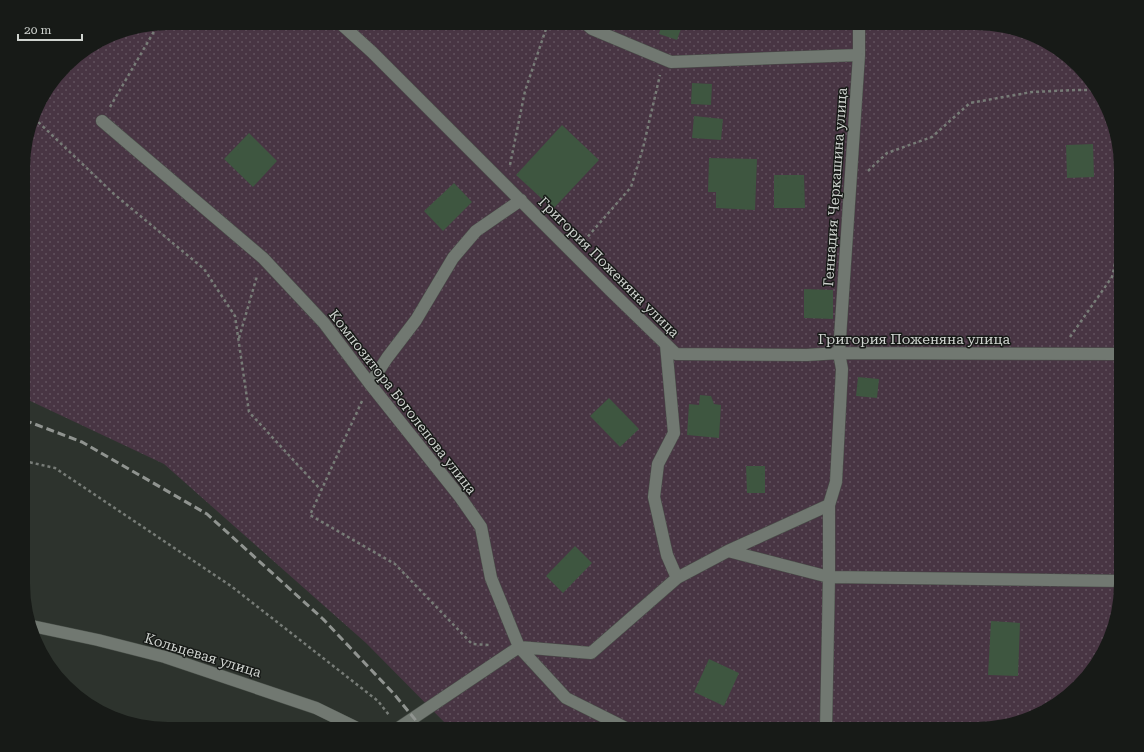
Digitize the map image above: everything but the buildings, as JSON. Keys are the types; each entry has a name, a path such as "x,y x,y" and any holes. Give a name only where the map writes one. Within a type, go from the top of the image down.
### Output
{"street":[{"name":"Григория Поженяна улица","path":"352,30 573,253 676,354 1114,354"},
{"path":"594,30 671,62 859,55"},
{"name":"Геннадия Черкашина улица","path":"826,722 829,505 836,482 842,369 839,353 859,55 859,30"},
{"name":"Композитора Боголепова улица","path":"102,121 263,258 324,323 370,384 460,497 481,527 491,578 519,647 566,698 614,722"},
{"path":"370,384 387,358 416,320 453,258 476,231 521,200"},
{"path":"666,345 674,433 658,464 654,497 668,555 677,578"},
{"path":"407,722 519,647 591,653 677,578 728,551 829,505"},
{"path":"728,551 829,577 1114,581"},
{"name":"Кольцевая улица","path":"38,627 98,640 165,657 316,708 345,722"}],"path":[{"path":"500,180 509,168 525,90 546,30"},
{"path":"102,121 153,31"},
{"path":"573,253 631,187 643,148 664,59"},
{"path":"850,188 887,153 932,137 970,103 1032,92 1089,90"},
{"path":"38,122 114,194 204,269 235,316 249,412 321,490"},
{"path":"238,339 263,258"},
{"path":"1058,354 1112,277 1114,268"},
{"path":"370,384 310,515 395,564 472,644 519,647"},
{"path":"30,462 55,468 231,586 378,701 394,722"}],"shaded area":[{"path":"159,30 994,31 1037,44 1067,64 1085,84 1103,115 1109,133 1114,159 1114,593 1107,628 1100,645 1091,660 1080,675 1067,688 1045,703 1029,711 1011,717 985,722 444,722 366,643 164,464 30,401 30,168 31,150 37,124 53,92 64,77 77,64 92,53 115,41 141,33"}],"railway":[{"path":"30,422 82,442 207,514 323,619 394,694 417,722"}]}
